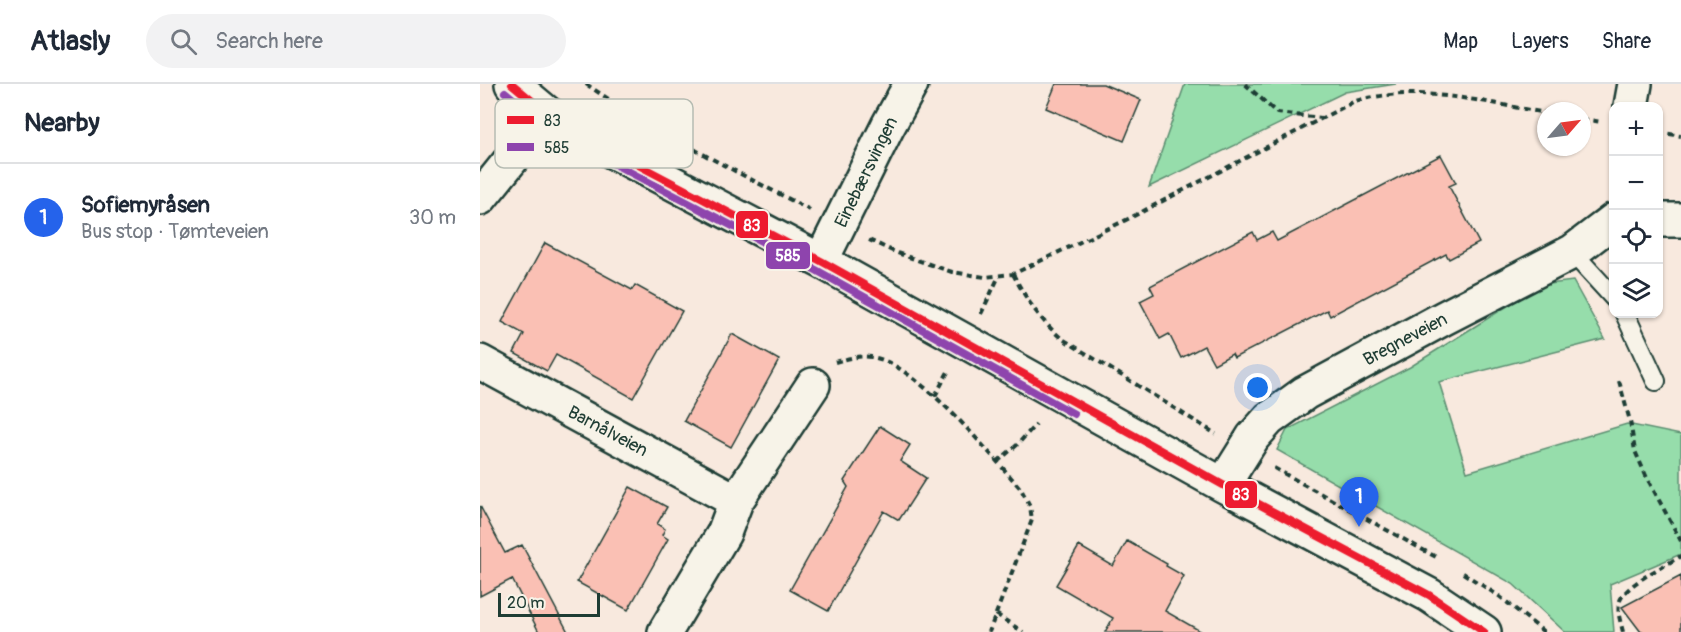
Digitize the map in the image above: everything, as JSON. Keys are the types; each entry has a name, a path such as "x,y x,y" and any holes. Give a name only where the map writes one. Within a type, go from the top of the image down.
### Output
{"street":[{"path":"513,84 530,99"},
{"path":"1624,102 1635,84"},
{"name":"Einebærsvingen","path":"821,261 909,101"},
{"path":"485,182 498,168"},
{"path":"641,168 821,261 1223,485 1429,595 1484,632"},
{"path":"1663,220 1681,220"},
{"name":"Bregneveien","path":"1223,485 1253,437 1269,419 1305,393 1572,252 1609,225"},
{"name":"Barnålveien","path":"480,362 736,501"},
{"path":"665,632 724,533 736,501 813,385"}],"lane":[{"path":"1572,252 1609,293"},
{"path":"1627,318 1656,381"}],"path":[{"path":"586,84 608,99"},
{"path":"1245,84 1277,113 1322,118"},
{"path":"867,239 897,253 952,272 971,276 1013,274 1128,219 1355,101 1377,95 1428,93 1537,111"},
{"path":"1591,117 1609,115"},
{"path":"1663,133 1681,136"},
{"path":"693,148 812,211"},
{"path":"1013,274 1034,311 1044,324 1061,338 1222,437"},
{"path":"978,320 999,276"},
{"path":"813,385 822,372 833,363 850,357 873,357 895,367 935,396 1021,489 1030,506 1032,520 989,632"},
{"path":"935,396 952,365"},
{"path":"1619,381 1630,421 1635,451 1681,541"},
{"path":"997,462 1036,424"},
{"path":"1623,632 1618,610 1619,601 1626,590 1681,556"},
{"path":"996,614 1023,632"}],"green space":[{"path":"1185,84 1396,84 1345,92 1149,187"},
{"path":"1573,281 1605,339 1439,382 1467,472 1627,424 1681,435 1681,554 1610,584 1614,632 1565,632 1513,584 1277,450 1287,430 1410,367 1541,285"}],"building":[{"path":"1056,84 1103,84 1141,100 1124,141 1046,108"},
{"path":"1441,155 1456,183 1449,186 1479,243 1449,259 1446,254 1330,316 1327,310 1234,358 1232,354 1214,364 1204,346 1181,358 1169,334 1160,339 1140,301 1154,294 1150,286 1253,232 1257,240 1272,232 1277,241"},
{"path":"545,243 632,290 635,285 682,311 633,398 556,355 547,371 514,353 524,334 502,322"},
{"path":"732,334 779,360 731,447 684,421"},
{"path":"880,426 910,445 900,461 926,478 899,520 884,511 828,611 790,590 848,487 844,481"},
{"path":"630,487 667,507 657,524 665,529 662,535 668,539 628,610 577,582"},
{"path":"480,506 505,553 522,545 568,632 539,632 512,579 480,596"},
{"path":"1127,541 1184,576 1165,611 1202,632 1105,632 1113,618 1056,585 1079,546 1113,566"},
{"path":"1681,576 1681,632 1641,632 1622,607"}],"transit line":[{"name":"83","path":"512,84 530,99"},
{"name":"585","path":"505,92 513,99"},
{"name":"585","path":"622,168 816,270 1074,414"},
{"name":"83","path":"644,168 821,261 1223,485 1429,595 1484,632"}],"place":[{"name":"Sofiemyråsen","path":"1359,527"}]}
